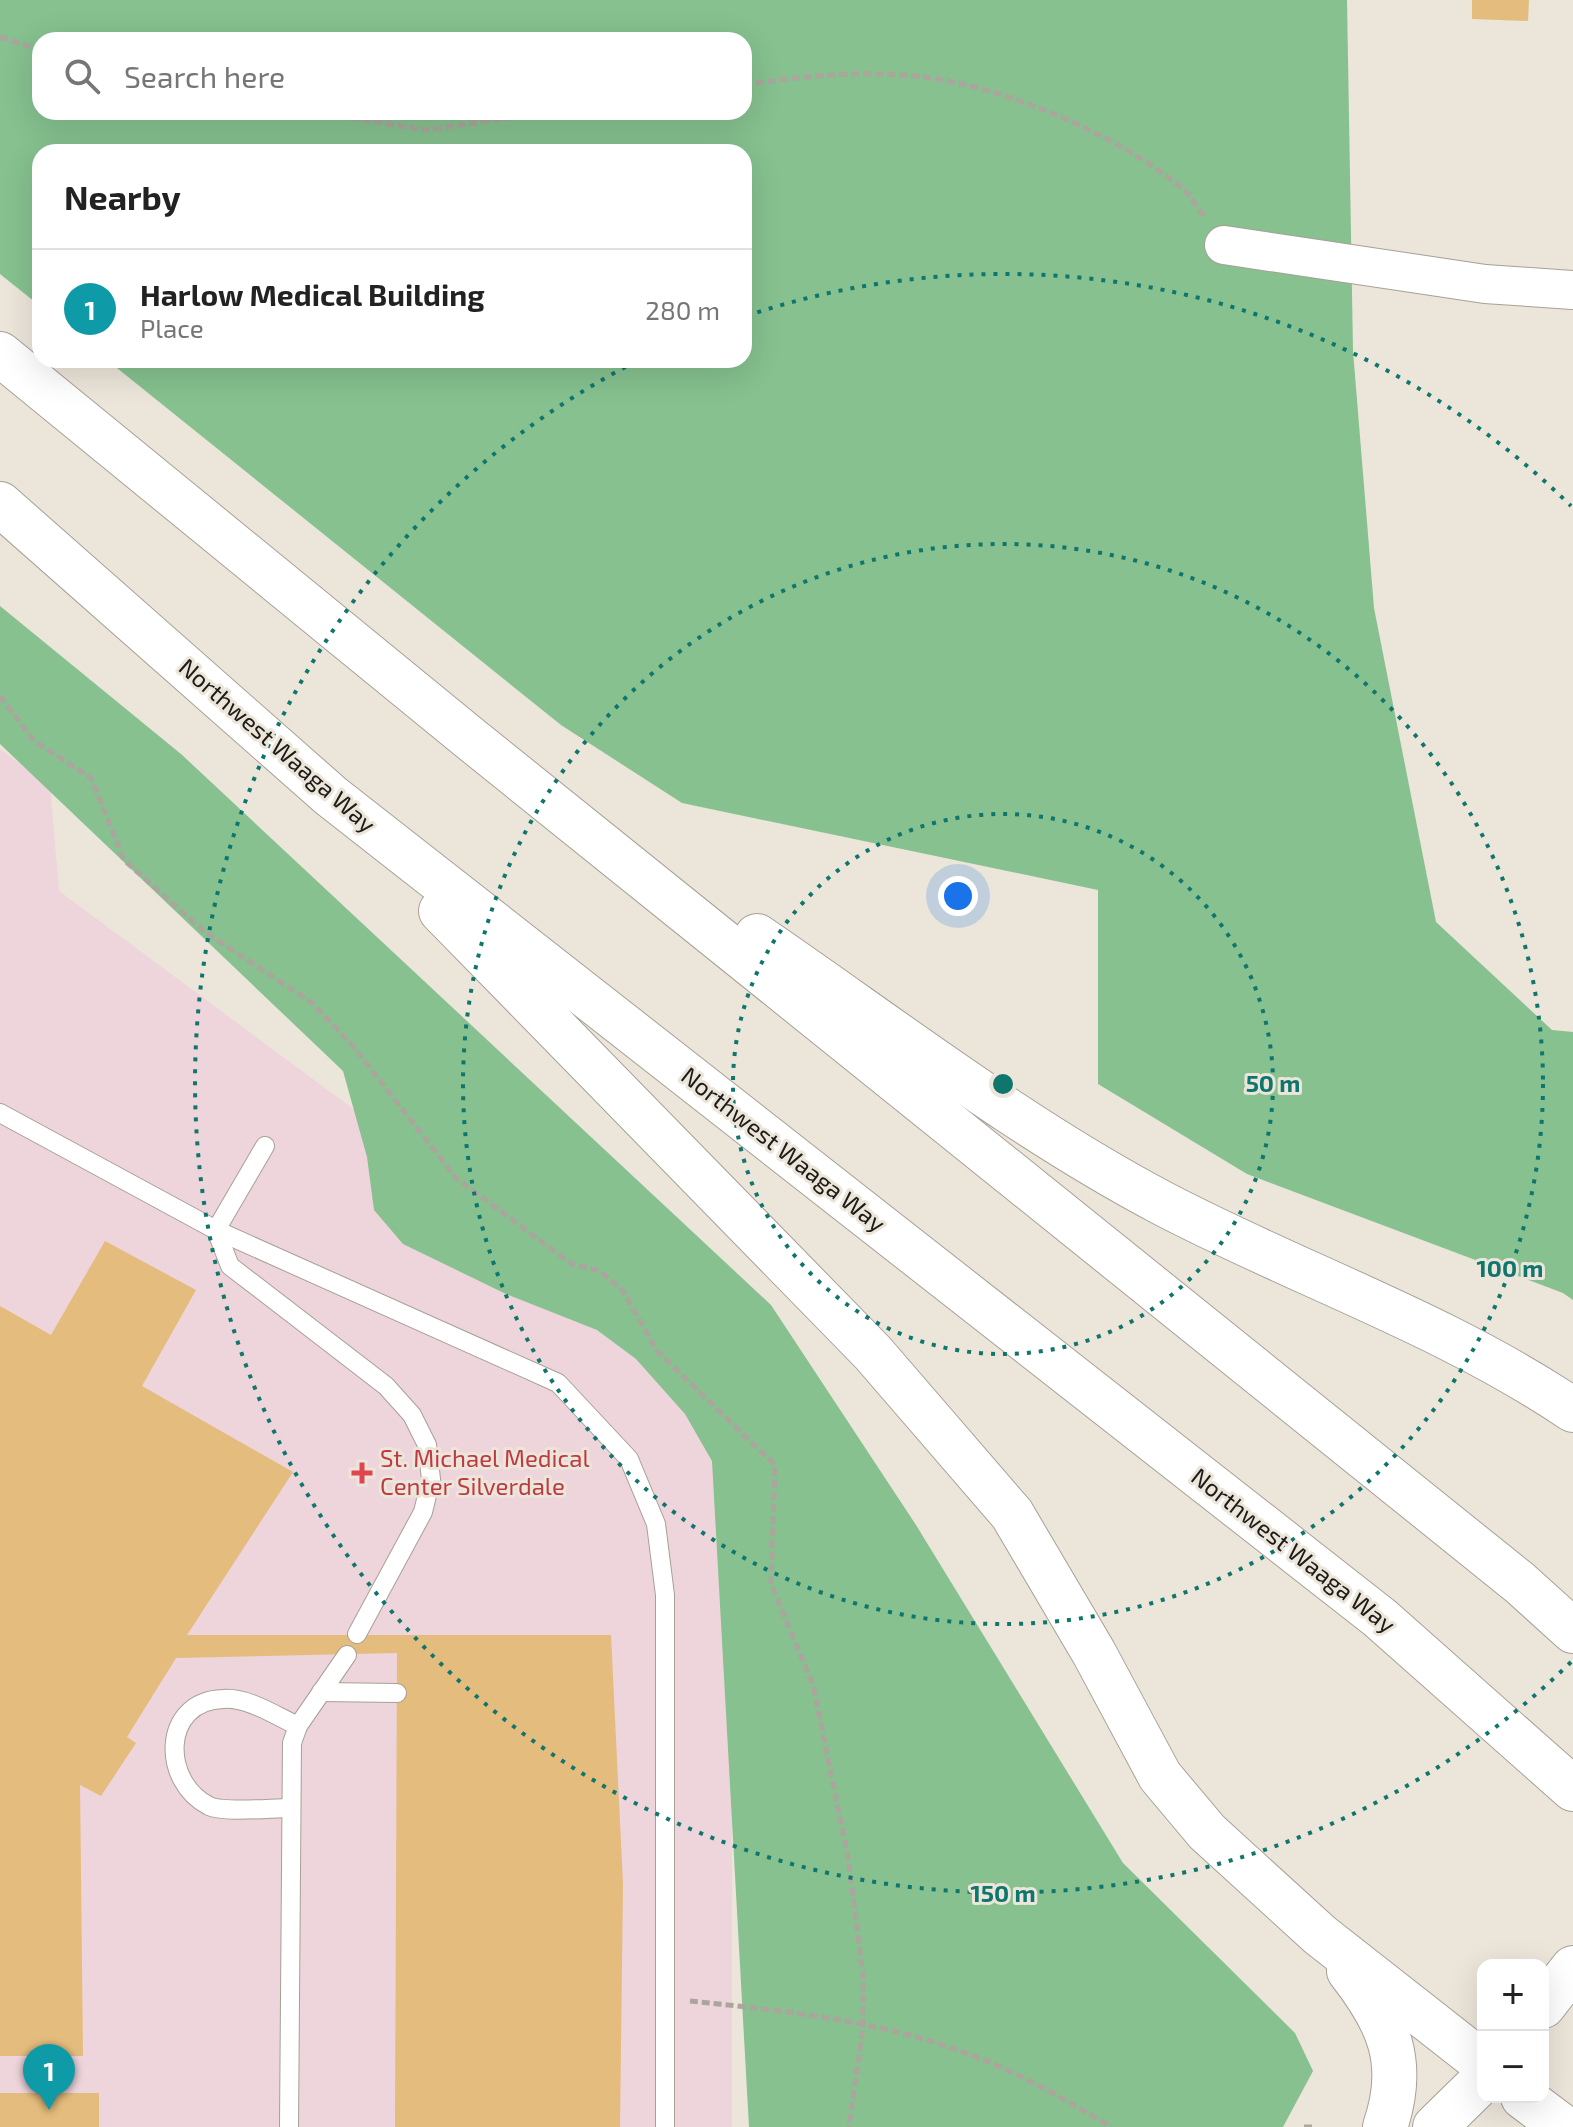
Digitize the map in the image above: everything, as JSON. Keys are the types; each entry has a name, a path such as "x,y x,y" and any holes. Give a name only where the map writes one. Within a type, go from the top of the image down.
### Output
{"main road":[{"path":"0,354 472,740 1520,1583 1573,1631"},
{"name":"Northwest Waaga Way","path":"0,504 331,796 1380,1618 1564,1782"},
{"path":"472,740 1090,1163 1164,1204 1462,1345 1573,1410"},
{"path":"331,796 600,1076 873,1353 1012,1514 1094,1653 1160,1776 1207,1832 1320,1935 1477,2058"},
{"path":"1320,1935 1372,2000 1391,2045 1397,2075 1385,2127"},
{"path":"1549,1998 1573,1968"},
{"path":"1435,2127 1477,2086"},
{"path":"1531,2103 1563,2127"}],"street":[{"path":"1224,245 1485,284 1573,290"}],"lane":[{"path":"0,1113 216,1230 558,1383 629,1459 656,1524 665,1595 665,2127"},
{"path":"216,1230 265,1146"},
{"path":"216,1230 230,1266 386,1386 412,1415 427,1445 431,1479 423,1512 357,1634"},
{"path":"289,2127 291,1756 298,1726 347,1655"},
{"path":"321,1692 397,1693"},
{"path":"289,1808 211,1808 193,1794 183,1779 173,1749 175,1731 184,1715 202,1704 223,1698 250,1704 298,1726"}],"path":[{"path":"0,37 32,47"},
{"path":"752,84 825,73 906,75 999,93 1062,118 1130,152 1185,190 1224,245"},
{"path":"364,120 426,130 494,120"},
{"path":"665,1998 797,2014 924,2041 1003,2068 1056,2094 1111,2127"},
{"path":"1304,2127 1315,2127"}],"shaded area":[{"name":"St. Michael Medical Center Silverdale","path":"0,749 50,785 59,891 683,1353 732,1516 732,2127 0,2127"}],"green space":[{"path":"0,0 1347,0 1353,351 1374,608 1436,922 1552,1030 1573,1032 1573,1300 1563,1293 1247,1174 1098,1084 1098,890 682,803 561,725 117,368 752,368 752,144 32,144 32,300 0,274"},
{"path":"0,606 181,754 771,1305 916,1525 1123,1863 1295,2033 1313,2071 1283,2127 749,2127 712,1461 685,1414 636,1359 597,1330 506,1294 403,1244 374,1210 367,1157 343,1071 0,744"}],"building":[{"path":"1472,0 1529,0 1528,21 1472,19"},
{"path":"105,1241 196,1290 142,1386 293,1472 187,1635 611,1635 623,1884 620,2127 395,2127 397,1653 176,1658 127,1737 136,1743 101,1796 80,1785 83,2056 0,2056 0,1306 51,1335"},
{"path":"0,2093 99,2093 99,2127 0,2127"}],"place":[{"name":"St. Michael Medical Center Silverdale","path":"362,1473"},
{"name":"Harlow Medical Building","path":"49,2110"}]}
